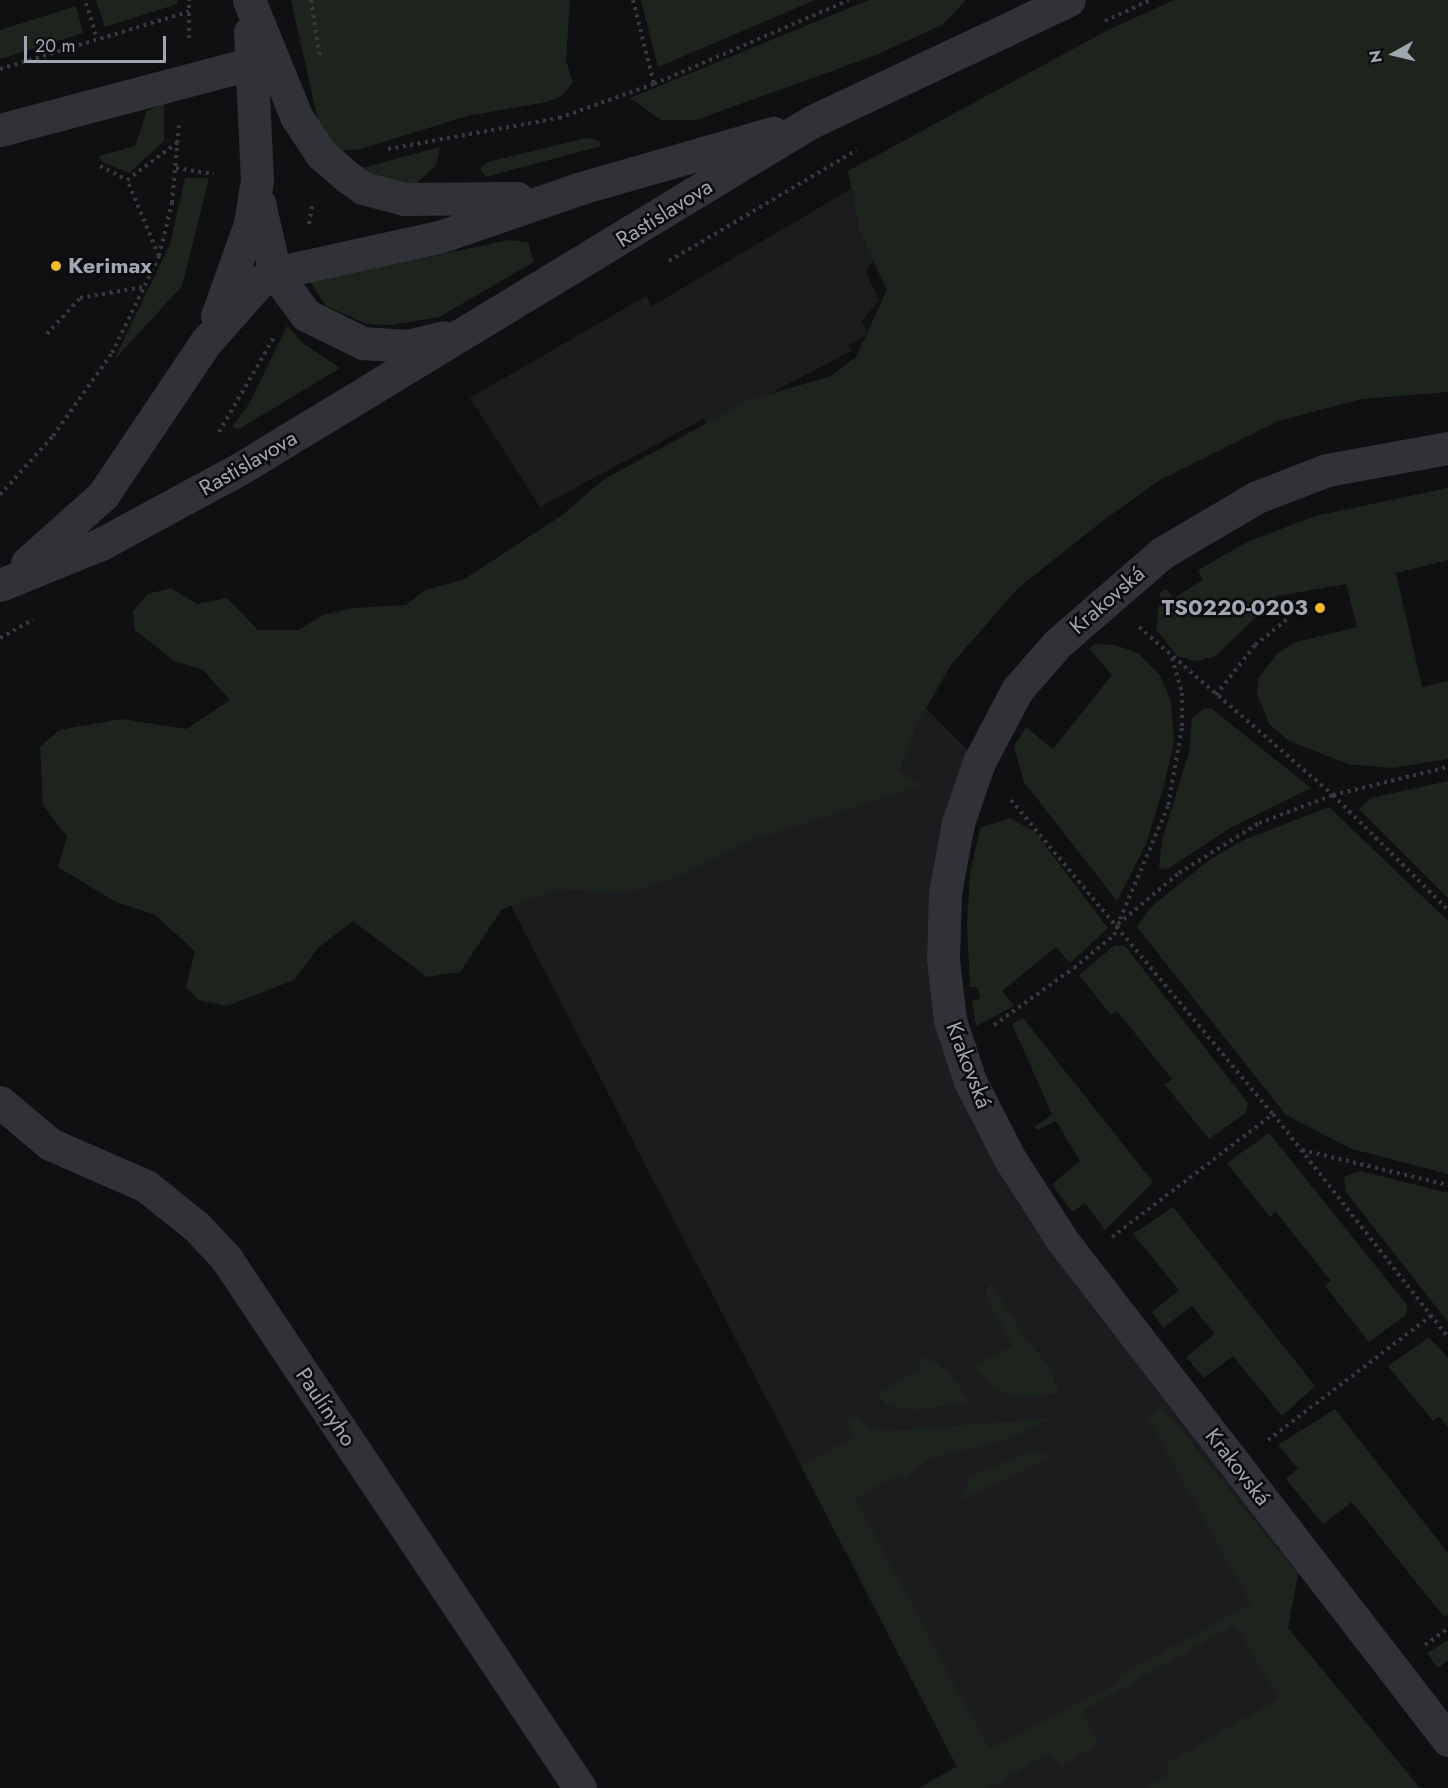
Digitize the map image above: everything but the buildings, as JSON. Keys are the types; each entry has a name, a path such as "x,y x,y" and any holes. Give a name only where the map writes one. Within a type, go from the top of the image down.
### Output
{"street":[{"name":"Rastislavova","path":"248,0 253,63 256,180 262,228 275,273 306,315 363,343 430,342 485,320"},
{"name":"Rastislavova","path":"248,0 307,137 363,188 405,200 448,202 500,201 581,188"},
{"name":"Rastislavova","path":"0,585 101,544 163,511 485,320 811,122 1068,0"},
{"path":"0,130 253,63"},
{"name":"Rastislavova","path":"0,585 103,495 206,342 243,296 275,273 440,237 581,188 811,122"},
{"name":"Rastislavova","path":"206,342 250,224 256,180"},
{"name":"Krakovská","path":"1448,448 1327,470 1257,497 1162,553 1108,597 1058,643 1017,690 979,762 958,823 945,893 943,959 957,1046 1010,1159 1079,1264 1448,1740"},
{"name":"Paulínyho","path":"0,1102 50,1144 146,1186 196,1226 226,1258 580,1788"}],"path":[{"path":"0,495 53,436 112,353 159,256 172,203 179,141 178,83 193,22 189,0"},
{"path":"633,0 654,84"},
{"path":"382,149 559,118 654,84 849,0"},
{"path":"86,3 97,38"},
{"path":"0,69 191,11"},
{"path":"127,180 179,141"},
{"path":"100,166 127,180 159,256"},
{"path":"47,334 80,298 144,287"},
{"path":"1108,597 1172,658 1333,795 1448,910"},
{"path":"1216,695 1255,645 1290,617"},
{"path":"957,1046 1018,1012 1114,935 1146,864 1172,787 1182,728 1182,693 1172,658"},
{"path":"979,762 1118,924 1273,1114 1448,1337"},
{"path":"1118,924 1179,873 1230,839 1333,795 1448,767"},
{"path":"1079,1264 1273,1114"},
{"path":"1301,1150 1448,1185"},
{"path":"1236,1465 1431,1316"}],"shaded area":[{"path":"96,0 177,0 177,4 105,27"},
{"path":"291,0 570,0 566,61 573,82 562,96 547,102 467,116 361,149 338,151 319,125"},
{"path":"641,0 815,0 658,67"},
{"path":"869,0 966,0 942,25 876,55 696,120 661,120 630,98"},
{"path":"1174,0 1448,0 1448,392 1362,399 1278,421 1160,480 1105,519 1018,588 951,665 918,722 899,772 923,785 748,841 672,879 624,893 559,889 502,909 460,972 427,977 353,921 319,947 294,980 227,1006 198,1000 186,987 195,951 155,915 114,901 58,867 67,837 43,805 40,747 59,730 122,719 186,729 230,700 202,669 174,661 135,630 133,611 148,594 171,588 197,604 227,598 258,630 299,630 323,615 353,608 406,605 425,590 463,580 561,516 603,480 747,401 831,376 856,357 887,290 859,231 848,171 1108,30"},
{"path":"76,6 83,33 0,59 0,30"},
{"path":"164,103 164,141 129,173 102,162 99,156 135,146 147,111"},
{"path":"586,138 600,141 601,146 486,177 480,169 488,162"},
{"path":"440,147 436,165 417,183 404,186 355,170"},
{"path":"185,178 209,178 182,286 114,360 170,244"},
{"path":"851,189 859,231 873,260 866,272 879,300 862,321 868,334 848,345 851,351 708,426 703,419 540,507 470,398 646,296 652,306"},
{"path":"509,240 528,242 534,262 439,317 392,325 366,324 326,306 310,282"},
{"path":"287,326 303,343 340,368 239,429 232,427 249,404"},
{"path":"1448,488 1448,560 1396,573 1422,687 1448,681 1448,759 1392,768 1348,764 1289,741 1270,725 1257,694 1258,678 1278,653 1296,642 1357,627 1346,584 1277,596 1216,656 1196,661 1177,656 1156,629 1160,593 1166,589 1174,598 1203,580 1198,570 1247,542 1315,516"},
{"path":"1094,644 1115,645 1138,653 1160,675 1171,702 1174,742 1163,789 1146,844 1117,901 1024,782 1014,746 1026,727 1053,749 1112,675 1089,649"},
{"path":"922,704 979,762 943,959 1010,1159 1314,1563 1269,1594 1377,1788 919,1788 957,1766 498,881"},
{"path":"1204,708 1212,709 1311,788 1230,828 1166,870 1159,868 1162,840 1189,752 1192,718"},
{"path":"1448,781 1448,898 1359,809 1371,798"},
{"path":"1329,807 1448,921 1448,1174 1352,1149 1286,1115 1137,927 1151,907 1208,861 1241,841"},
{"path":"1010,818 1034,831 1108,928 1070,963 1056,947 1002,991 1014,1006 976,1026 972,1000 980,999 978,987 970,987 967,925 970,873 980,828"},
{"path":"1115,945 1125,946 1248,1103 1246,1113 1209,1139 1165,1085 1172,1079 1117,1011 1111,1015 1079,975"},
{"path":"1023,1018 1153,1182 1105,1230 1085,1203 1072,1212 1052,1184 1080,1161 1056,1121 1038,1130 1034,1127 1052,1114 1012,1024"},
{"path":"1269,1133 1407,1305 1406,1315 1369,1342 1325,1286 1331,1281 1276,1212 1270,1217 1227,1163"},
{"path":"1360,1171 1448,1193 1448,1322 1346,1192 1344,1177"},
{"path":"1173,1207 1315,1386 1282,1416 1233,1356 1204,1378 1186,1357 1215,1334 1192,1306 1163,1328 1152,1312 1179,1290 1133,1234"},
{"path":"991,1283 1026,1340 1049,1366 1060,1394 1016,1397 995,1389 973,1367 1012,1346 985,1293"},
{"path":"1429,1337 1448,1358 1448,1427 1439,1416 1433,1421 1388,1366"},
{"path":"928,1358 949,1373 970,1402 913,1410 885,1404 878,1393 922,1369 917,1359"},
{"path":"1162,1407 1298,1575 1288,1628 1420,1788 1145,1788 1170,1774 1166,1764 1278,1699 1235,1624 1083,1711 1098,1744 1062,1765 1048,1754 988,1788 919,1788 957,1767 801,1466 854,1437 846,1421 856,1415 868,1427 886,1431 1049,1419 1007,1440 929,1459 904,1478 895,1477 855,1498 989,1749 1115,1685 1120,1675 1251,1604 1147,1416"},
{"path":"1335,1409 1448,1553 1448,1614 1444,1617 1352,1502 1323,1524 1286,1479 1298,1469 1278,1445"},
{"path":"1034,1450 1051,1456 962,1500 969,1477"},
{"path":"1448,1640 1448,1660 1438,1668 1427,1653"}],"place":[{"name":"Kerimax","path":"56,266"},
{"name":"TS0220-0203","path":"1320,608"}]}
